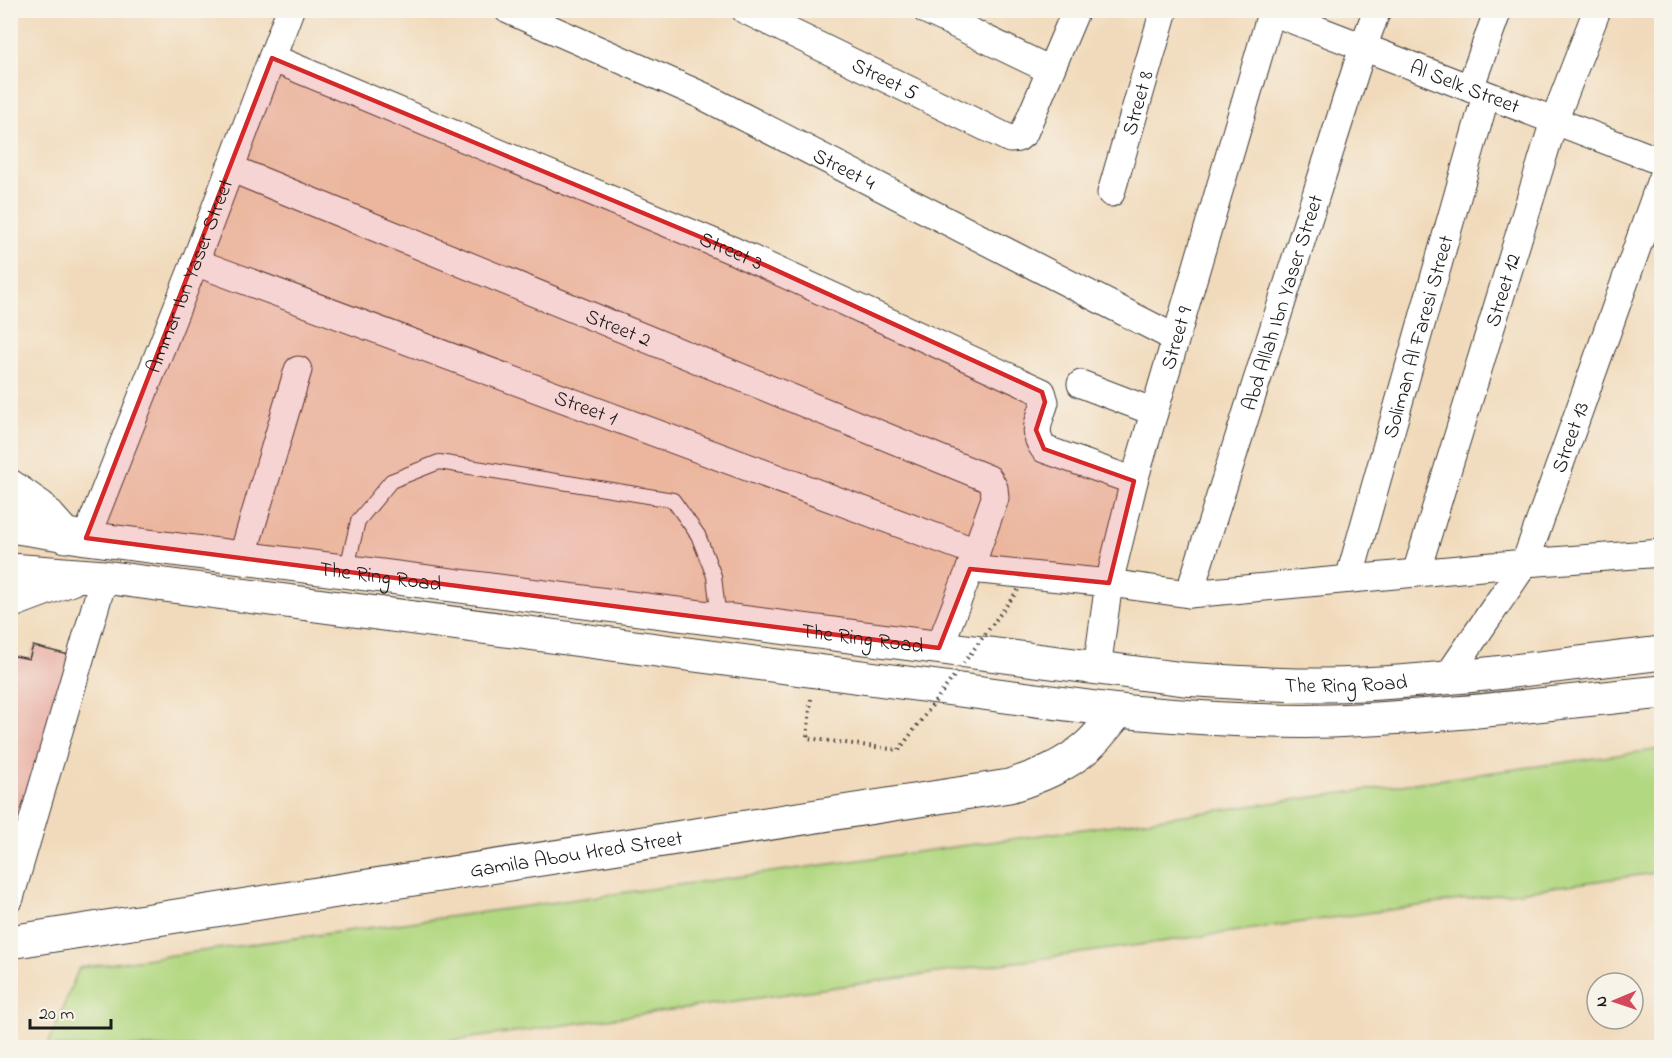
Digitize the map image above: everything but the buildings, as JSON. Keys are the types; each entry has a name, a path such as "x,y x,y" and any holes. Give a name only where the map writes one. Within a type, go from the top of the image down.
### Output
{"main road":[{"path":"10,486 76,537"},
{"name":"The Ring Road","path":"10,526 76,537 1184,679 1271,684 1359,684 1446,679 1662,653"},
{"name":"The Ring Road","path":"10,570 93,576 1119,711 1221,719 1329,721 1433,716 1662,692"},
{"path":"10,602 93,576"},
{"name":"Gamila Abou Hred Street","path":"10,942 1009,786 1038,776 1064,763 1088,746 1119,711"}],"street":[{"name":"Ammar Ibn Yaser Street","path":"76,537 195,262 290,10"},
{"name":"Street 4","path":"508,10 701,95 1175,338"},
{"name":"Street 5","path":"745,10 1010,139 1018,138 1024,133 1050,70"},
{"path":"926,10 1050,70 1076,10"},
{"name":"Street 8","path":"1111,193 1164,10"},
{"name":"Abd Allah Ibn Yaser Street","path":"1189,594 1363,47 1377,10"},
{"name":"Soliman Al Faresi Street","path":"1349,579 1498,10"},
{"name":"Street 12","path":"1416,573 1554,121 1597,10"},
{"name":"Street 9","path":"1097,668 1109,583 1134,481 1270,11"},
{"name":"Al Selk Street","path":"1270,11 1662,162"},
{"name":"Street 3","path":"272,58 734,251 1042,392 1046,402 1036,430 1037,440 1044,449 1134,481"},
{"name":"Street 2","path":"230,168 980,474 989,479 994,488 995,498 973,561"},
{"name":"Street 13","path":"1446,679 1525,563 1662,177"},
{"name":"Street 1","path":"195,262 973,561 1189,594 1525,563 1662,553"},
{"path":"242,558 298,370"},
{"path":"1081,384 1154,412"},
{"path":"939,648 973,561"},
{"path":"10,898 93,576"}],"lane":[{"path":"346,572 357,521 391,481 439,462 673,500 698,535 714,576 719,620"}],"path":[{"path":"813,671 807,738 899,750 1018,590"}],"highlighted area":[{"path":"272,58 734,251 1042,392 1045,402 1036,430 1044,449 1134,481 1109,583 970,569 939,648 86,538"}],"green space":[{"path":"1661,749 1661,872 407,1047 47,1047 79,968"}]}
